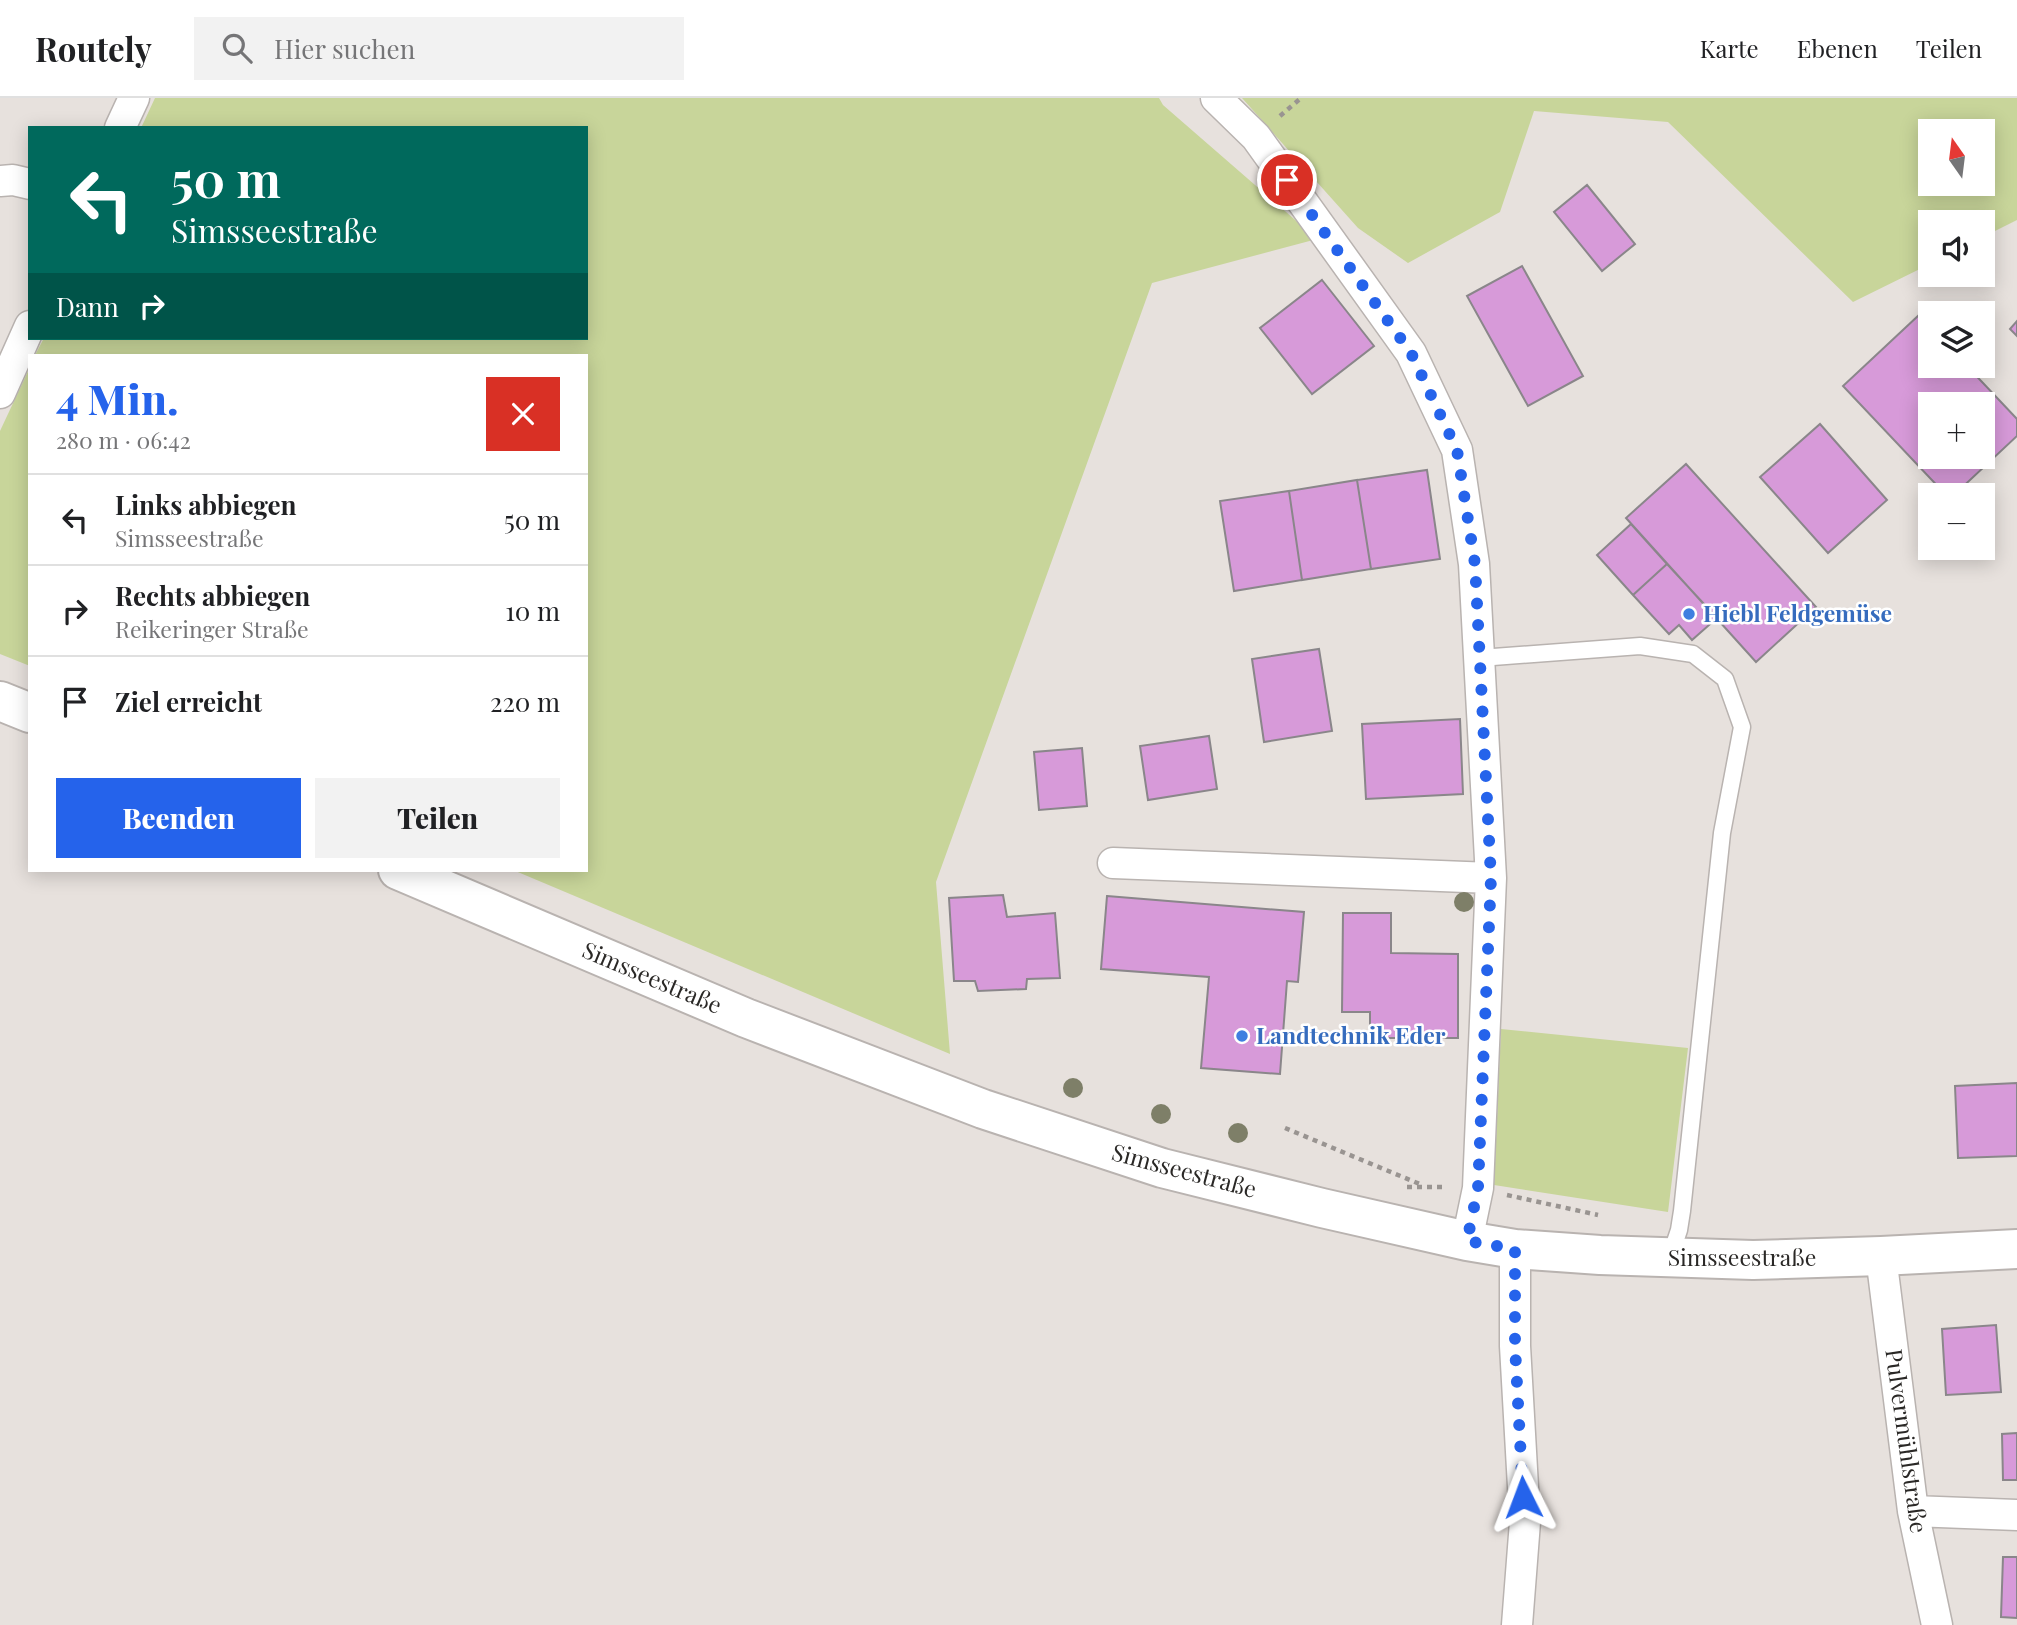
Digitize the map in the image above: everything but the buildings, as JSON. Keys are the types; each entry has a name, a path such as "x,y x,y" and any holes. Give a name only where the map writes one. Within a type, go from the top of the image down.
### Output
{"main road":[{"path":"0,701 28,712"},
{"name":"Simsseestraße","path":"403,872 746,1018 1010,1119 1162,1168 1467,1241 1515,1249 1753,1260 2017,1249"}],"street":[{"path":"121,126 134,98"},
{"path":"1216,98 1256,137 1411,353 1457,450 1475,564 1491,878 1478,1188 1467,1241"},
{"path":"0,181 13,180 28,184"},
{"path":"0,393 28,330"},
{"path":"1113,863 1491,878"},
{"path":"1515,1249 1515,1346 1525,1522 1517,1625"},
{"name":"Pulvermühlstraße","path":"1881,1256 1913,1511 1937,1625"},
{"path":"1913,1511 2017,1515"}],"lane":[{"path":"1480,658 1640,646 1693,654 1725,679 1742,727 1722,833 1682,1211 1670,1258"}],"path":[{"path":"1285,1128 1426,1186"},
{"path":"1398,1188 1478,1188 1599,1216"}],"green space":[{"path":"155,98 1159,98 1163,105 1317,239 1152,283 936,882 950,1054 518,872 588,872 588,354 36,354 43,340 588,340 588,126 142,126"},
{"path":"1242,98 2017,98 2017,220 1995,231 1995,210 1918,210 1918,270 1853,302 1668,122 1534,111 1500,212 1408,263 1358,228"},
{"path":"28,371 28,665 0,654 0,431"},
{"path":"1501,1029 1688,1048 1668,1212 1494,1185"}],"place":[{"name":"Hiebl Feldgemüse","path":"1689,614"},
{"name":"Landtechnik Eder","path":"1242,1036"}],"route":[{"path":"1287,180 1411,353 1457,450 1475,564 1491,878 1478,1188 1467,1241 1515,1249 1515,1346 1523,1497"}]}
